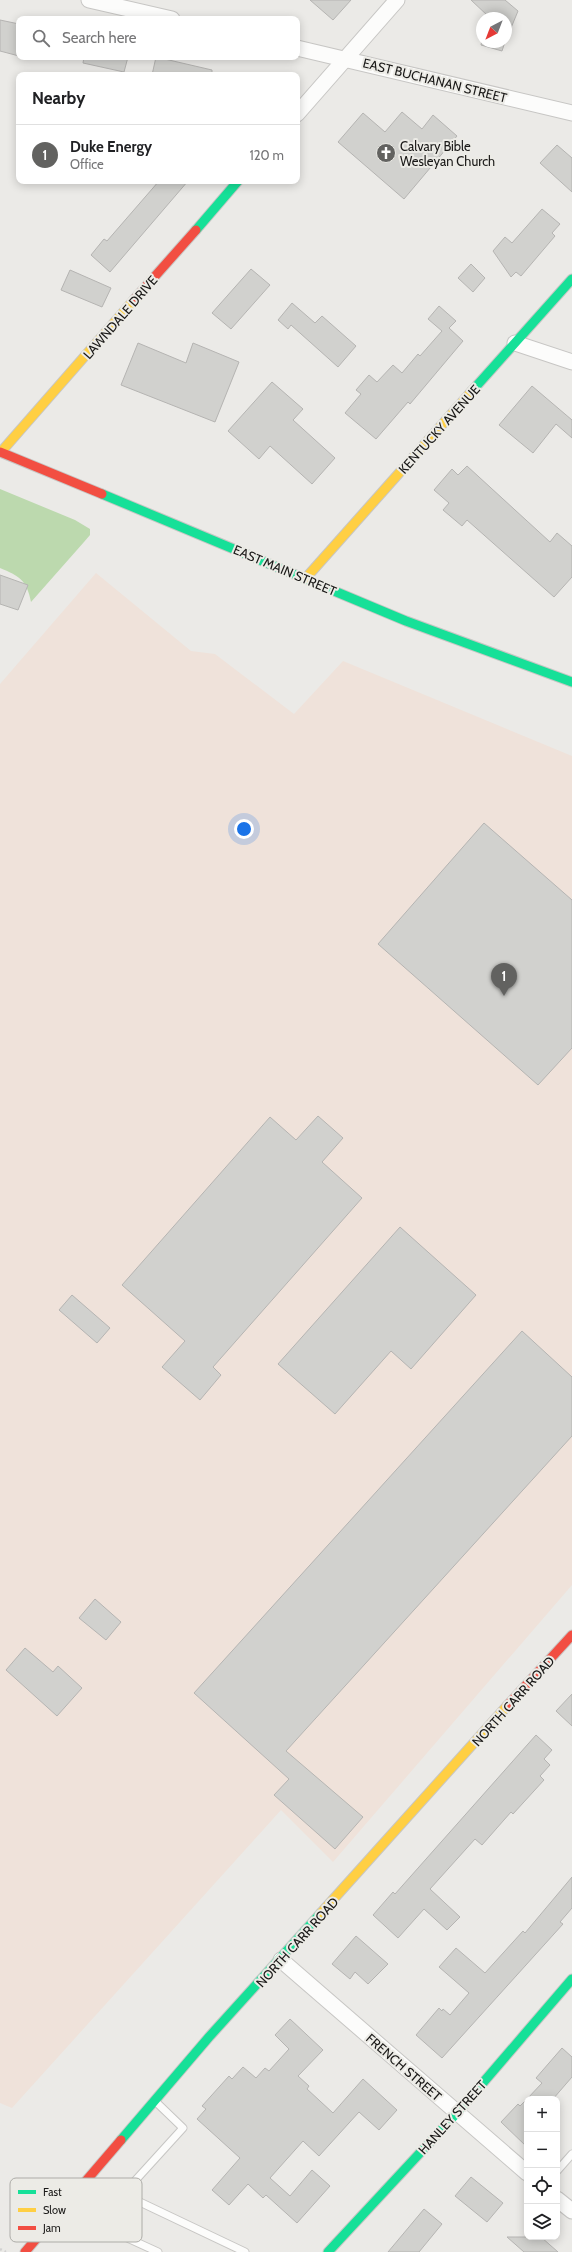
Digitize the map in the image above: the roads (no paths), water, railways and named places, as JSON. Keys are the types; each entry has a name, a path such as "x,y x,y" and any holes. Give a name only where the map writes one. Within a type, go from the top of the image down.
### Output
{"street":[{"path":"89,0 159,16"},
{"path":"300,111 397,0"},
{"name":"EAST BUCHANAN STREET","path":"300,49 572,113"},
{"name":"LAWNDALE DRIVE","path":"0,452 235,184"},
{"name":"KENTUCKY AVENUE","path":"305,579 572,279"},
{"path":"515,343 572,362"},
{"name":"EAST MAIN STREET","path":"0,452 406,621 572,682"},
{"name":"NORTH CARR ROAD","path":"90,2178 209,2037 281,1960 570,1641"},
{"name":"FRENCH STREET","path":"281,1960 524,2170"},
{"name":"HANLEY STREET","path":"328,2252 457,2113 572,1979"},
{"path":"560,2201 572,2211"},
{"name":"NORTH CARR ROAD","path":"25,2252 34,2242"}],"lane":[{"path":"138,2178 183,2128 155,2101"},
{"path":"560,2168 572,2154"},
{"path":"142,2203 245,2252"},
{"path":"137,2242 158,2252"}],"place":[{"name":"Calvary Bible Wesleyan Church","path":"386,153"},
{"name":"Duke Energy","path":"504,996"}]}
